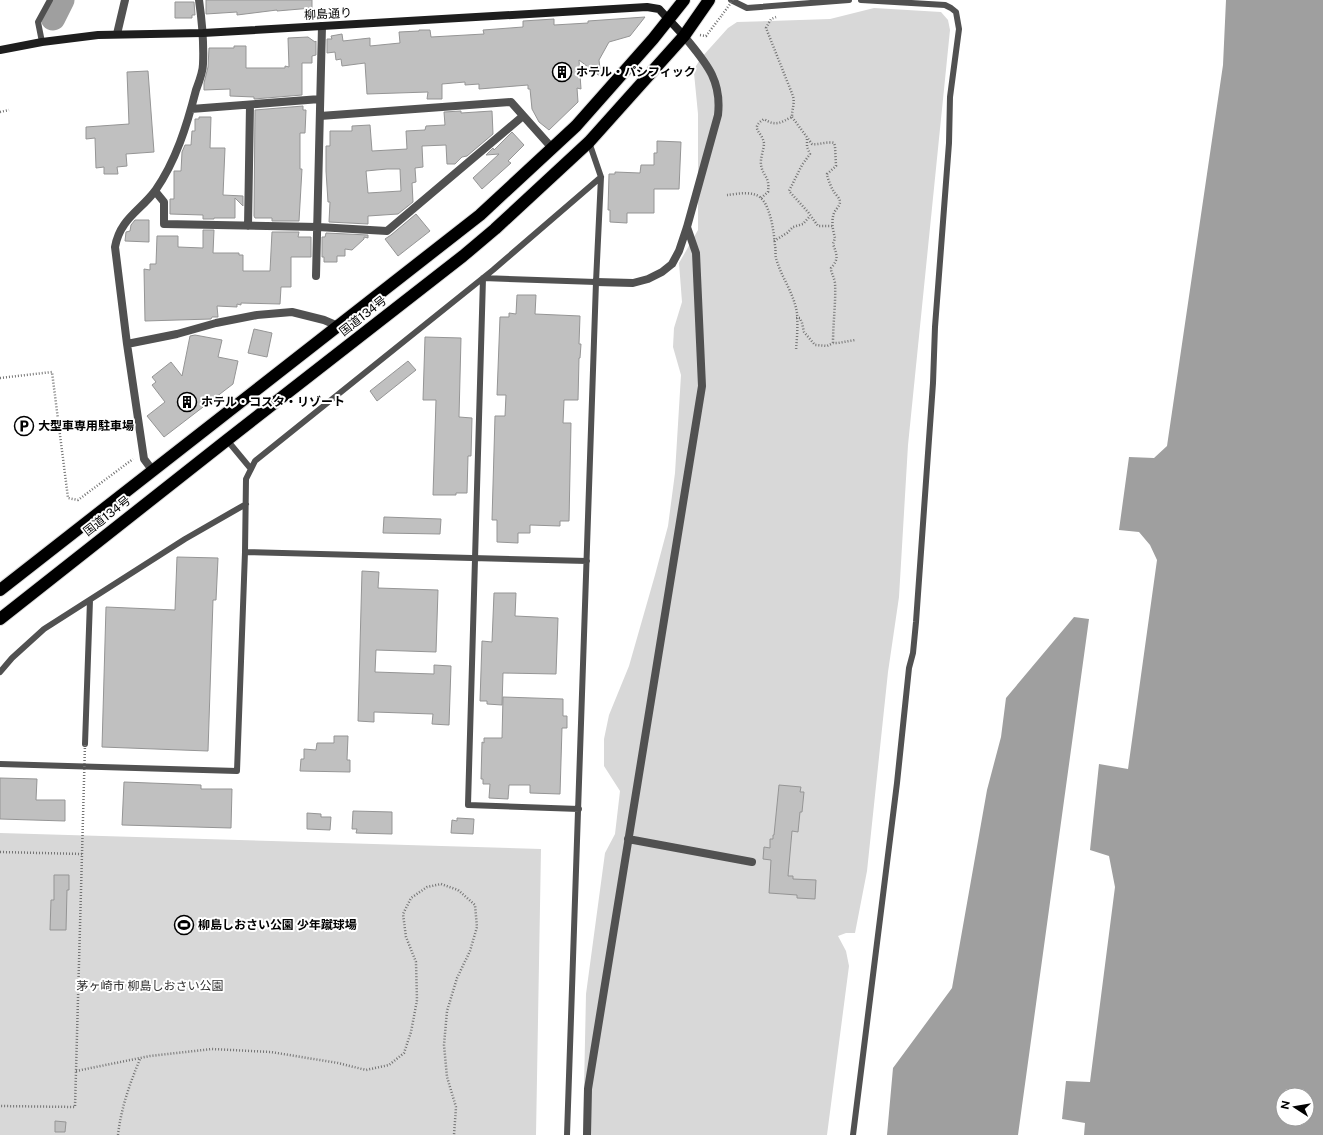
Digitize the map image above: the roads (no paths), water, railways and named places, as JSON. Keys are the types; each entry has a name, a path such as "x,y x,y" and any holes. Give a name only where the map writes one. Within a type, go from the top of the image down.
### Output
{"highway":[{"name":"国道134号","path":"0,590 480,214 576,126 653,40 684,0"},
{"name":"国道134号","path":"0,619 463,256 495,229 589,142 684,36 709,0"}],"street":[{"path":"117,34 125,0"},
{"path":"153,471 144,459 127,344 116,247 117,236 130,216 155,191 175,157 203,66 203,34 199,0"},
{"name":"柳島通り","path":"0,50 84,36 117,34 203,34 647,7 659,9 670,20"},
{"path":"596,282 633,283 648,279 662,272 672,264 679,251 687,227 718,115 720,101 717,86 711,72 670,20"},
{"path":"316,276 322,26"},
{"path":"191,109 320,99"},
{"path":"320,116 511,102 552,148"},
{"path":"248,226 250,105"},
{"path":"155,191 164,202 164,224 387,230 523,116"},
{"path":"587,1135 588,1089 702,386 696,254 687,227"},
{"path":"127,344 257,315 292,312 324,320 338,326"},
{"path":"628,839 752,862"}],"lane":[{"path":"42,42 38,22 50,0"},
{"path":"732,0 747,8 849,0"},
{"path":"853,1135 894,815 909,668 913,653 916,622 932,406 936,319 949,143 950,97 959,28 956,12 945,5 860,0"},
{"path":"567,1135 596,282 601,177 589,142"},
{"path":"0,764 237,771 245,552 246,479 255,461 483,278 601,177"},
{"path":"483,278 596,282"},
{"path":"483,278 468,805 579,809"},
{"path":"227,440 251,469"},
{"path":"0,672 12,658 44,629 185,539 246,504"},
{"path":"245,552 587,561"},
{"path":"85,744 90,600"}],"waterway":[{"path":"53,18 62,0"}],"place":[{"name":"ホテル・パシフィック","path":"562,72"},
{"name":"ホテル・コスタ・リゾート","path":"187,402"},
{"name":"大型車専用駐車場","path":"24,426"},
{"name":"柳島しおさい公園 少年蹴球場","path":"184,925"}],"park label":[{"name":"茅ヶ崎市 柳島しおさい公園","path":"150,986"}]}
